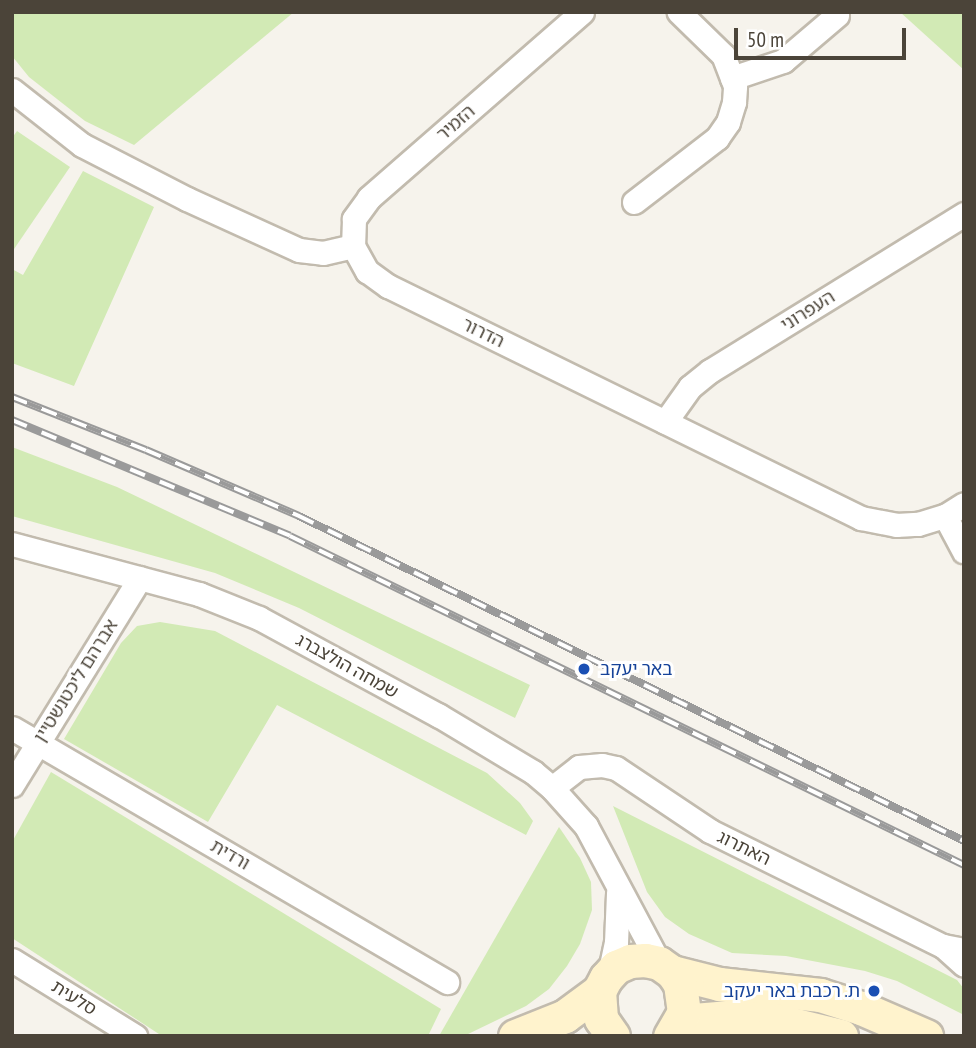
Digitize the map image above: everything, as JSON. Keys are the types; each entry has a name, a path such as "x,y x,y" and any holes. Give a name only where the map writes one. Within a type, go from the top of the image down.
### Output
{"main road":[{"path":"516,1036 565,1016 630,961 665,967 719,984 795,991 843,1001 926,1036"},
{"path":"665,967 681,984 685,998 675,1029"},
{"path":"604,983 601,1020 613,1036"},
{"path":"675,1029 730,1017 775,1020 841,1036"}],"street":[{"name":"הזמיר","path":"353,246 354,219 369,198 582,12"},
{"path":"634,202 717,138 728,122 734,102 732,78 723,55 679,12"},
{"path":"732,78 783,61 837,15"},
{"path":"12,90 82,145 187,199 299,250 323,253 353,246"},
{"name":"העפרוני","path":"666,422 690,387 710,371 964,214"},
{"name":"הדרור","path":"353,246 367,271 388,286 862,518 896,525 918,524 954,510 964,551"},
{"name":"שמחה הולצברג","path":"12,544 199,594 259,618 438,715 533,772 552,788 586,826 665,967"},
{"name":"אברהם ליכטנשטיין","path":"12,785 140,578"},
{"name":"ורדית","path":"12,728 447,982"},
{"name":"האתרוג","path":"552,788 579,767 601,765 616,768 710,831 954,948 964,965"},
{"name":"שמחה הולצברג","path":"604,983 616,943 618,887"},
{"name":"סלעית","path":"12,960 135,1036"}],"green space":[{"path":"15,12 294,12 134,145 85,121 29,77 12,56 12,15"},
{"path":"900,12 964,12 964,70"},
{"path":"17,131 70,167 12,252 12,138"},
{"path":"83,171 154,207 74,386 12,363 12,269 23,275"},
{"path":"12,447 117,487 530,685 515,718 299,608 215,573 12,516"},
{"path":"160,622 215,631 487,773 520,803 533,821 526,835 277,705 208,822 64,739 121,643 137,626"},
{"path":"51,772 441,1009 428,1036 162,1036 12,938 12,842"},
{"path":"613,806 957,980 964,989 964,1015 897,981 865,971 786,956 732,953 689,934 665,917 647,892"},
{"path":"559,827 580,858 591,882 592,910 580,944 549,989 526,1006 464,1036 439,1036"}],"railway":[{"path":"12,397 146,450 299,516 964,841"},
{"path":"12,420 290,536 964,865"}],"place":[{"name":"באר יעקב","path":"584,669"},
{"name":"ת. רכבת באר יעקב","path":"874,991"}]}
